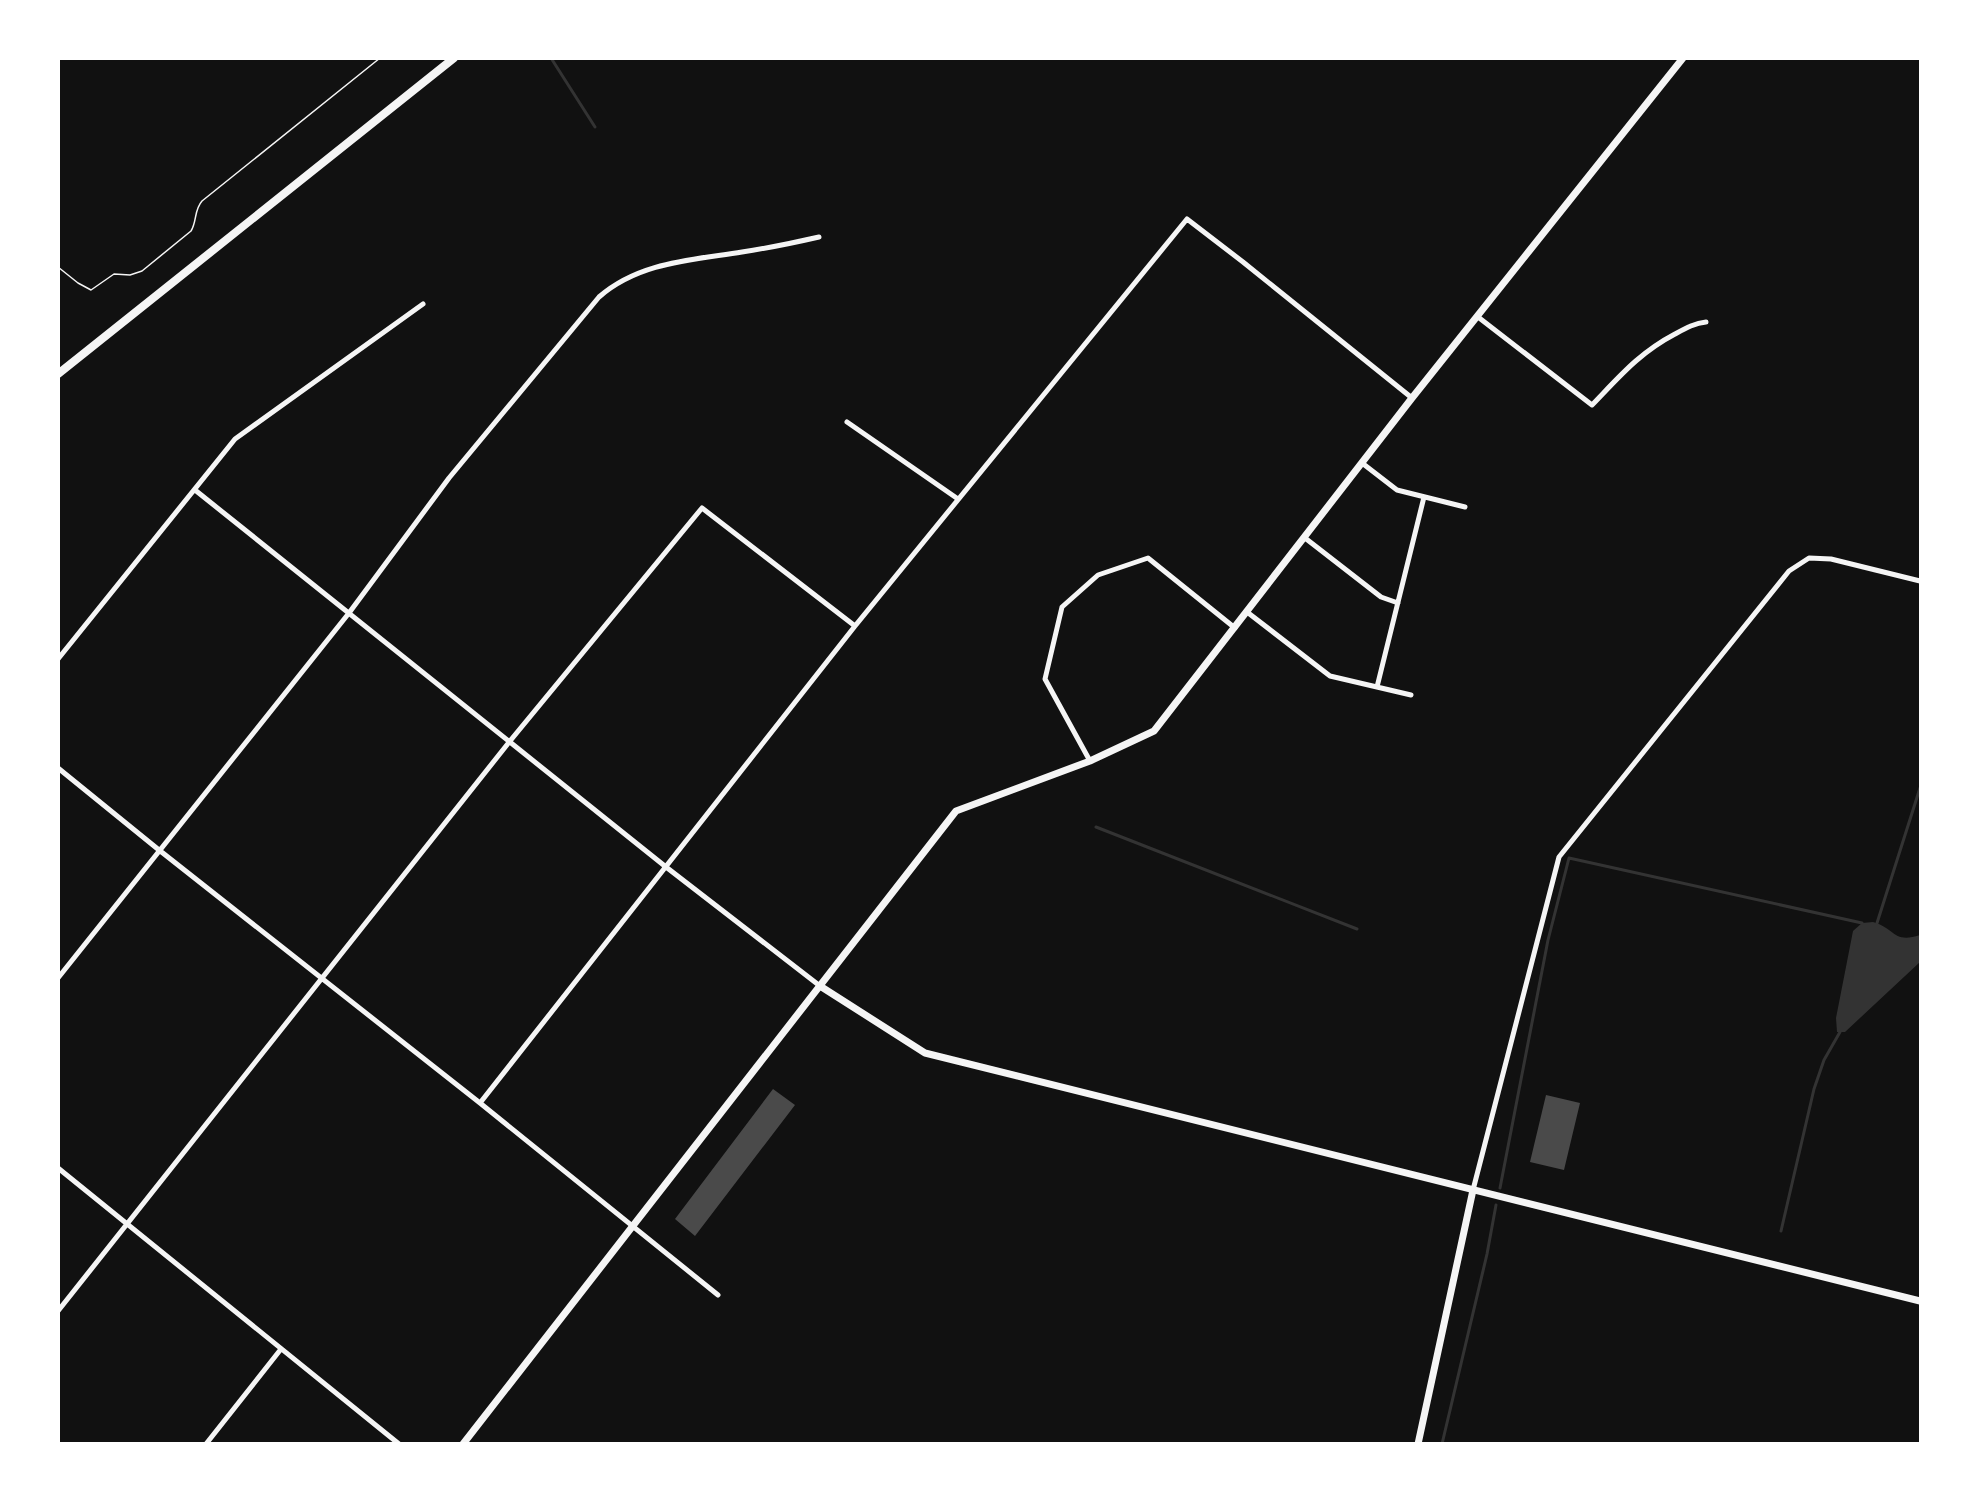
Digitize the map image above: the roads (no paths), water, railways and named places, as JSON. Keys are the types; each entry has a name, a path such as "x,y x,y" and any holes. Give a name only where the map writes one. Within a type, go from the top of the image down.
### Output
{"main road":[{"path":"58,374 454,58"}],"street":[{"path":"463,1443 956,811 1090,761 1154,731 1412,399 1683,59"},
{"path":"480,1103 855,626 1187,219 1412,399"},
{"path":"58,978 349,613 449,478 591,305 608,289 639,272 672,262 767,249 819,237"},
{"path":"58,659 235,439 423,304"},
{"path":"1478,317 1592,405 1633,361 1696,323 1706,322"},
{"path":"847,422 958,499"},
{"path":"1362,463 1397,490 1465,507"},
{"path":"195,490 666,867 820,986 925,1053 1920,1302"},
{"path":"1377,687 1424,497"},
{"path":"58,1311 510,741 702,508 855,626"},
{"path":"1305,538 1381,597 1398,603"},
{"path":"1090,761 1045,679 1062,607 1098,575 1148,558 1235,628"},
{"path":"1418,1443 1473,1190 1559,857 1790,571 1809,558 1831,559 1920,581"},
{"path":"1247,612 1330,676 1411,695"},
{"path":"58,768 718,1295"},
{"path":"58,1168 399,1443"},
{"path":"206,1443 280,1349"}],"waterway":[{"path":"551,58 595,127"},
{"path":"1877,923 1920,788"},
{"path":"1096,827 1357,929"},
{"path":"1500,1188 1548,940 1569,858 1862,923"},
{"path":"1781,1231 1814,1089 1824,1060 1840,1032"},
{"path":"1442,1444 1487,1254 1496,1205"}]}
